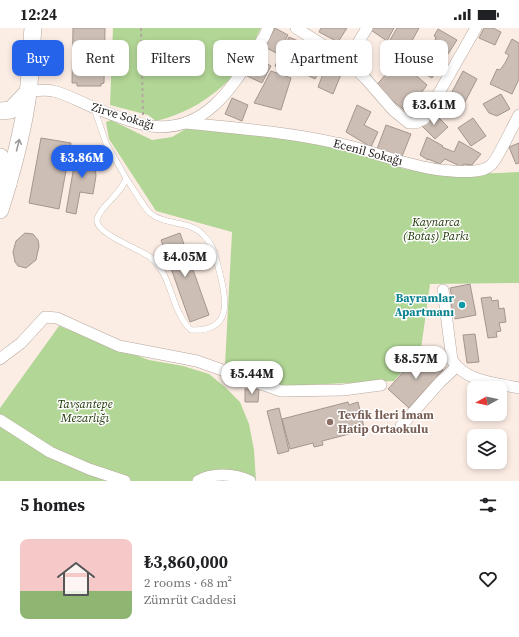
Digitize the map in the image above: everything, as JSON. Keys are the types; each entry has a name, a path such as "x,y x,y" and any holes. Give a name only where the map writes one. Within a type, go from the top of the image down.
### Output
{"main road":[{"path":"0,210 8,184 29,91 33,28"},
{"path":"0,111 11,110 29,91"},
{"path":"0,157 8,184"}],"street":[{"name":"Zirve Sokağı","path":"29,91 53,91 94,108 144,124 167,127 186,123 207,113 231,89 264,37 268,28"},
{"path":"296,28 315,40"},
{"path":"360,40 367,28"},
{"path":"361,76 393,110 409,123 416,123 424,119 476,28"},
{"name":"Ecenil Sokağı","path":"186,123 245,129 334,142 411,164 463,172 481,170 491,165 519,115"},
{"path":"443,290 452,360 456,367 465,374 519,388"},
{"path":"0,359 22,343 45,317 57,318 120,346 197,361 282,392 343,390 381,385"},
{"path":"401,426 440,382 456,367"},
{"path":"0,420 50,452 89,469 125,481"},
{"path":"198,481 205,477 219,475 250,481"}],"lane":[{"path":"94,108 106,143 126,178 150,213 196,228 212,246 223,285 225,301 225,311 221,320 214,326 203,331 190,330 180,318 160,266 149,256 105,233 98,226 96,219 124,186 126,178"}],"path":[{"path":"141,28 144,124"}],"green space":[{"path":"113,28 261,28 255,40 213,40 213,76 233,76 225,84 198,104 178,114 156,121 148,115 110,105 111,76 129,76 129,40 113,40"},
{"name":"Kaynarca (Botaş) Parkı","path":"111,120 152,140 172,137 189,127 299,141 339,148 405,169 448,175 519,172 519,283 430,284 421,349 394,381 282,386 225,365 232,232 156,211 109,139 106,122"},
{"name":"Tavşantepe Mezarlığı","path":"59,326 149,360 183,366 209,374 240,402 249,424 254,450 256,481 0,481 0,408"}],"building":[{"path":"73,28 105,28 105,40 73,40"},
{"path":"275,28 288,35 285,40 276,40 276,53 268,49 268,41"},
{"path":"321,28 347,28 339,40 334,40 319,32"},
{"path":"368,28 394,28 388,40"},
{"path":"397,28 419,28 412,40 390,40"},
{"path":"484,28 493,28 501,32 495,45 479,38"},
{"path":"438,29 457,40 448,54 448,40 435,40 436,37 434,36"},
{"path":"289,37 296,40 288,40"},
{"path":"512,39 519,43 519,79 512,94 490,84 497,69 500,70 509,55 505,53"},
{"path":"268,64 271,66 268,72"},
{"path":"271,71 276,73 276,76 285,76 291,78 281,110 254,103"},
{"path":"463,71 477,79 457,117 443,109"},
{"path":"72,76 104,76 104,83 101,84 101,86 77,86 77,83 72,83"},
{"path":"247,76 266,76 262,83"},
{"path":"309,76 316,76 315,79"},
{"path":"322,76 340,76 333,94 318,87"},
{"path":"384,76 417,76 427,85 407,112 375,87"},
{"path":"501,94 510,109 497,116 489,113 483,104"},
{"path":"232,98 248,105 242,121 225,114"},
{"path":"357,105 371,112 364,125 378,132 371,147 346,132"},
{"path":"434,113 448,127 435,139 421,125"},
{"path":"473,118 486,136 471,146 458,128"},
{"path":"386,125 411,134 401,159 377,149"},
{"path":"427,137 443,146 442,147 454,152 459,141 481,154 472,165 464,164 462,167 445,159 440,164 428,160 420,155"},
{"path":"41,138 71,143 59,209 29,203"},
{"path":"519,143 519,163 516,164 509,147"},
{"path":"77,149 93,152 96,176 93,194 80,192 76,214 66,212"},
{"path":"25,233 33,234 38,240 39,246 36,260 26,268 18,266 15,262 13,252 16,241"},
{"path":"180,233 209,315 190,322 161,240"},
{"name":"Bayramlar Apartmanı","path":"470,284 476,315 455,319 450,300 452,298 450,288"},
{"path":"491,297 492,301 498,300 499,309 504,308 506,322 499,323 501,331 496,332 497,337 488,338 481,298"},
{"path":"475,334 479,362 467,363 463,335"},
{"path":"422,351 443,370 409,408 388,389"},
{"path":"245,389 259,389 258,402 245,402"},
{"path":"348,402 349,405 358,402 364,427 356,429 357,432 322,441 323,445 314,447 313,443 290,449 282,419"},
{"path":"279,408 289,451 278,454 267,411"}],"place":[{"name":"Bayramlar Apartmanı","path":"462,305"},
{"name":"Tevfik İleri İmam Hatip Ortaokulu","path":"330,422"}]}
